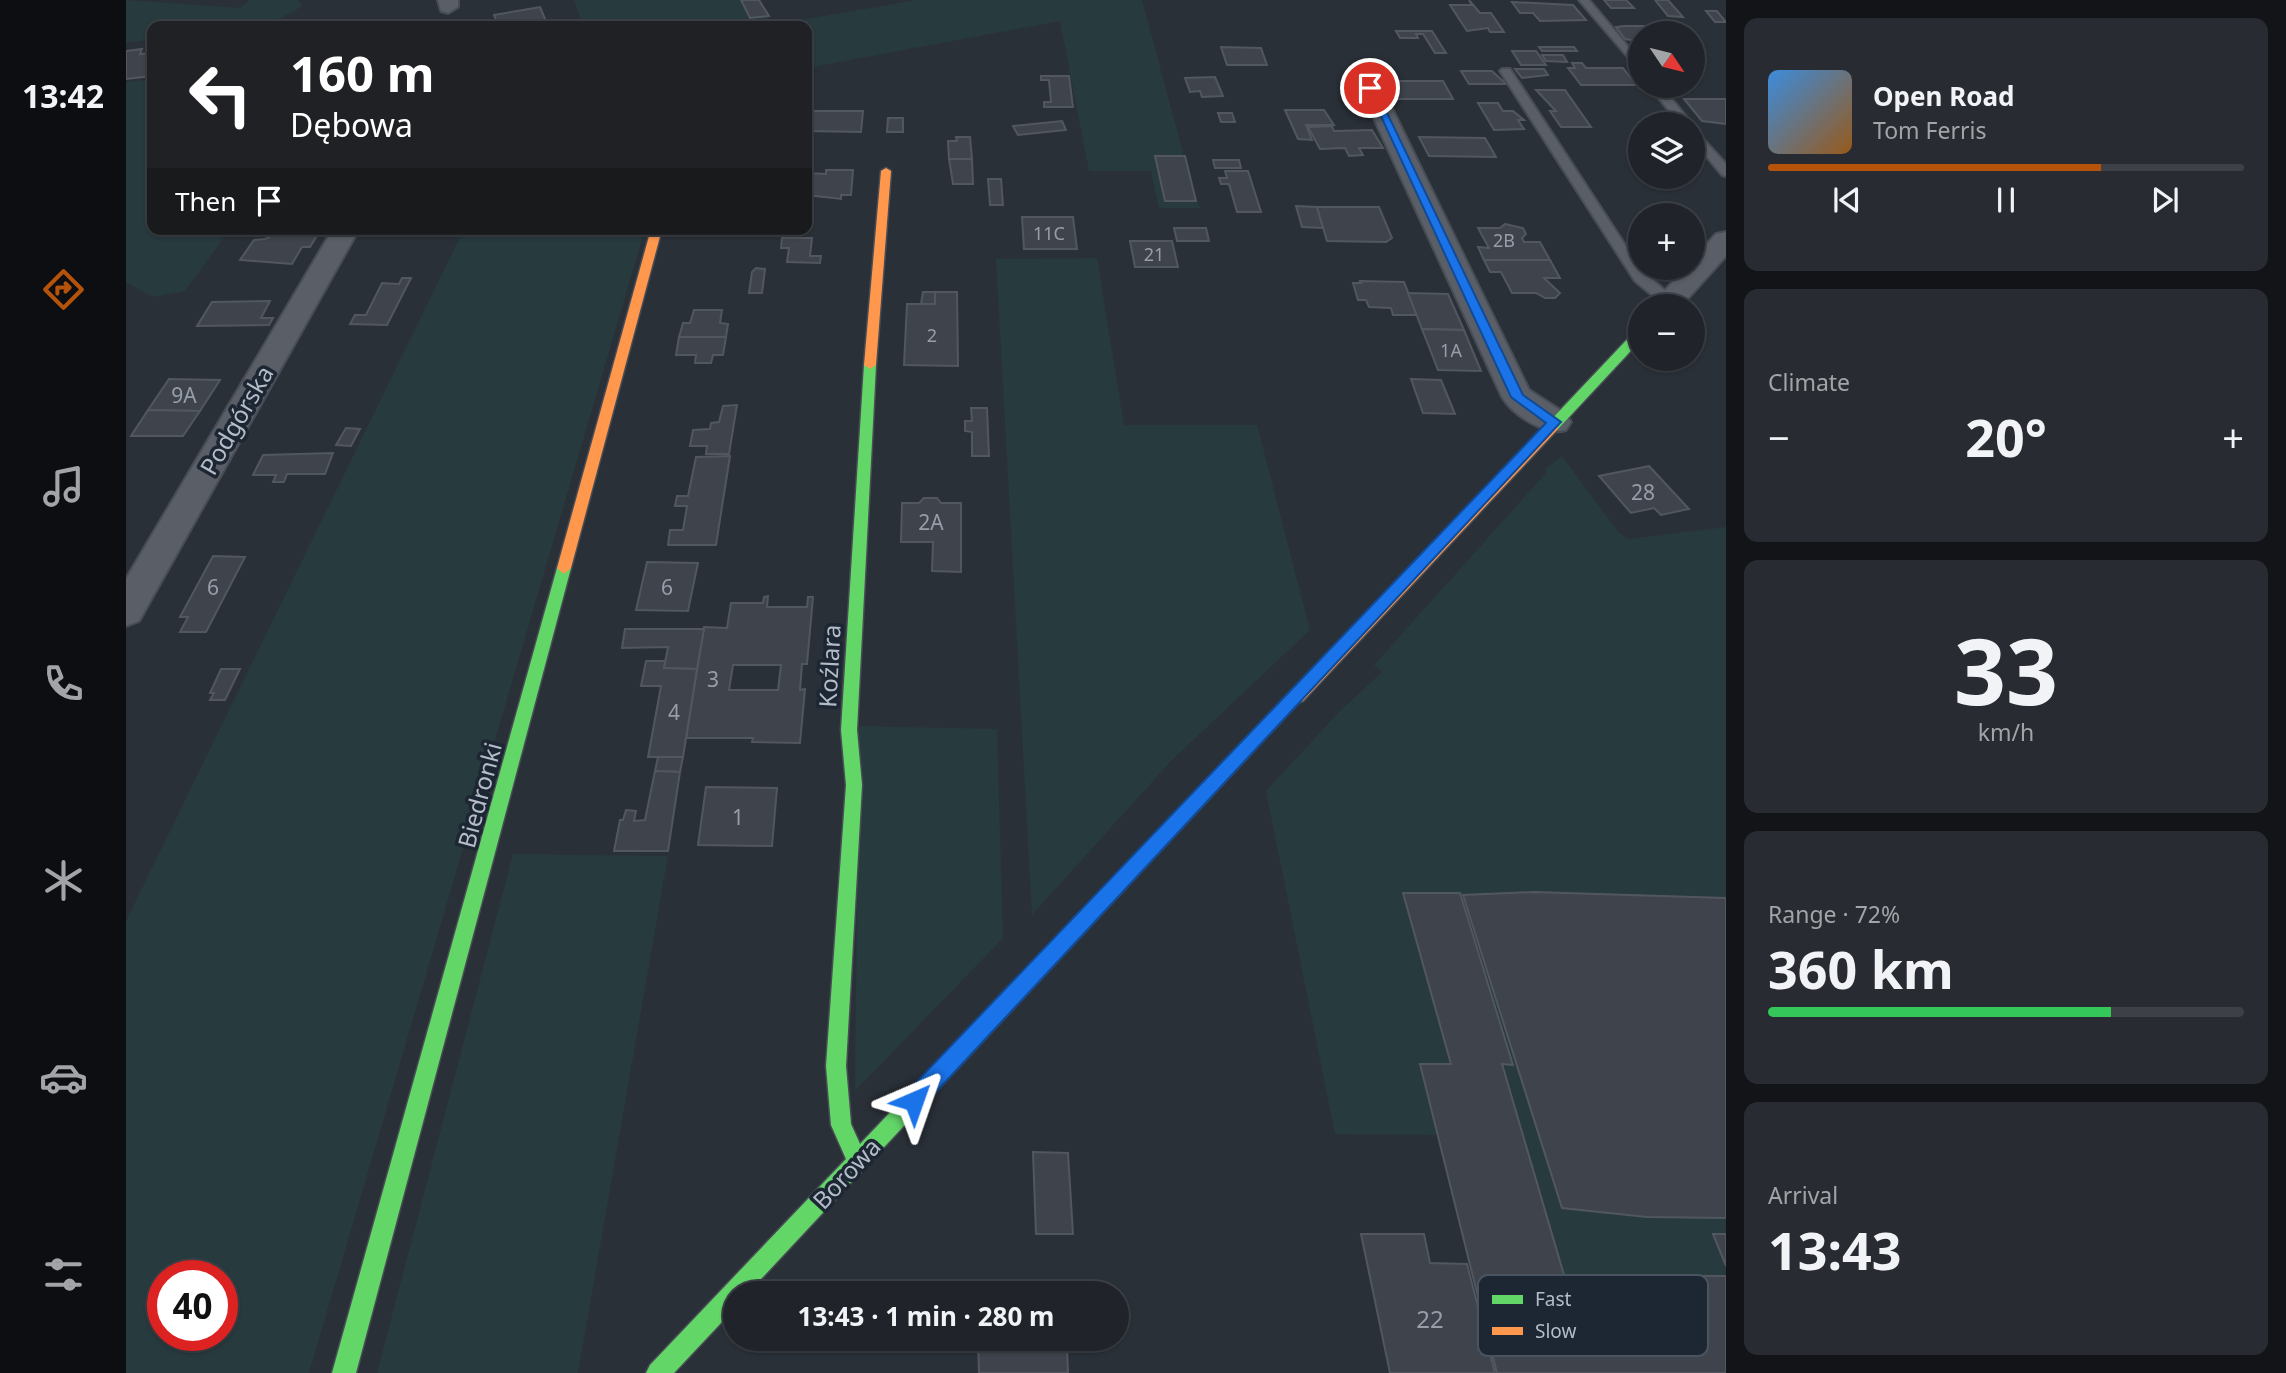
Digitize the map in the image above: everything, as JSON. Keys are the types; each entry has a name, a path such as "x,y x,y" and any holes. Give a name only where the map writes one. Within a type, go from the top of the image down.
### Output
{"street":[{"path":"1370,88 1517,397 1555,422"},
{"name":"Koźlara","path":"857,1160 841,1125 836,1066 854,785 849,730 869,374 886,171"},
{"name":"Podgórska","path":"126,611 343,235"},
{"name":"Biedronki","path":"344,1373 655,235"},
{"path":"1676,294 1726,240"},
{"name":"Borowa","path":"658,1373 1628,346"}],"lane":[{"path":"1584,0 1628,53"},
{"path":"1506,71 1640,278 1657,294"},
{"path":"1665,98 1676,112"},
{"path":"1705,147 1726,172"}],"green space":[{"path":"126,0 240,8 250,0 298,0 303,6 276,21 147,21 147,40 126,42"},
{"path":"574,0 759,0 770,21 577,21 581,20"},
{"path":"917,0 1142,0 1196,201 1201,208 1159,208 1151,171 1089,171 1060,21 812,67 812,21 795,21"},
{"path":"147,80 147,235 226,235 185,291 153,297 126,282 126,82"},
{"path":"461,235 643,235 309,1373 126,1373 126,921"},
{"path":"1097,258 1124,425 1257,425 1310,630 1171,761 1032,915 996,259"},
{"path":"1562,456 1619,533 1629,539 1726,527 1726,1373 1497,1373 1493,1356 1708,1356 1708,1275 1478,1275 1478,1296 1438,1135 1335,1134 1266,791 1338,713 1382,672 1374,665 1546,473 1545,469"},
{"path":"859,726 997,729 1003,938 855,1091"},
{"path":"513,854 668,856 578,1373 377,1373"}],"building":[{"path":"741,0 759,0 769,16 750,18"},
{"path":"1469,0 1480,13 1491,13 1504,32 1490,32 1488,28 1467,31 1450,5 1472,5"},
{"path":"1604,0 1626,0 1634,8 1611,8"},
{"path":"1655,0 1668,0 1683,17 1668,16"},
{"path":"1512,2 1573,5 1586,20 1540,21 1533,13 1520,13"},
{"path":"540,7 546,21 496,21 494,15"},
{"path":"1706,11 1717,11 1726,22 1715,22"},
{"path":"1628,26 1628,40 1625,39 1616,27"},
{"path":"1396,31 1432,31 1446,53 1435,53 1423,34 1416,34 1418,38 1400,38"},
{"path":"1221,47 1261,48 1267,65 1227,65"},
{"path":"1539,47 1574,47 1577,51 1542,51"},
{"path":"142,49 140,54 147,53 147,77 126,79 126,51"},
{"path":"1512,51 1536,51 1546,65 1521,65"},
{"path":"1542,55 1563,55 1567,62 1546,61"},
{"path":"1572,63 1582,63 1586,68 1623,68 1628,75 1628,85 1581,85 1568,68 1575,68"},
{"path":"1515,69 1544,69 1548,75 1522,78"},
{"path":"1461,71 1492,71 1506,84 1469,84"},
{"path":"1041,76 1069,76 1073,107 1044,107 1044,102 1051,102 1049,80 1041,80"},
{"path":"1215,77 1223,96 1202,97 1200,91 1190,92 1185,78"},
{"path":"1388,81 1443,81 1453,99 1397,99"},
{"path":"1536,90 1565,90 1591,127 1561,127 1550,111 1556,111"},
{"path":"1684,99 1726,99 1726,124 1705,121 1705,112 1695,112"},
{"path":"1478,103 1498,103 1503,111 1513,111 1524,120 1518,120 1524,129 1494,130"},
{"path":"1285,110 1324,110 1334,125 1306,125 1312,140 1298,139"},
{"path":"812,111 863,111 861,132 812,131"},
{"path":"1218,113 1232,113 1235,122 1221,122"},
{"path":"888,118 903,118 903,132 887,132"},
{"path":"1062,121 1066,130 1018,135 1013,126"},
{"path":"1332,126 1334,131 1372,130 1383,148 1359,148 1363,155 1349,156 1345,148 1320,149 1308,127"},
{"path":"956,137 970,137 972,159 949,159 948,141 957,141"},
{"path":"1419,137 1485,138 1496,157 1429,156"},
{"path":"1155,156 1185,156 1196,201 1165,201"},
{"path":"949,159 972,159 973,184 953,184"},
{"path":"1213,160 1239,160 1241,168 1215,168"},
{"path":"826,170 853,170 851,195 841,195 841,199 812,196 812,173 826,174"},
{"path":"1225,171 1248,171 1261,212 1237,212 1229,184 1221,184 1219,178 1227,178"},
{"path":"988,179 1001,179 1003,205 990,205"},
{"path":"1296,206 1317,207 1323,228 1302,227"},
{"path":"1317,207 1379,207 1392,238 1386,242 1327,241"},
{"path":"1022,217 1073,217 1077,249 1024,249"},
{"path":"1505,224 1523,228 1526,234 1522,238 1524,242 1540,242 1550,260 1484,260 1478,247 1489,248 1478,228 1500,228"},
{"path":"1174,228 1206,228 1209,241 1177,241"},
{"path":"274,235 317,235 310,247 302,247 292,264 240,260 254,240"},
{"path":"782,238 812,238 810,256 821,256 820,263 787,262 789,248 781,248"},
{"path":"1130,241 1172,241 1178,267 1135,267"},
{"path":"1484,260 1550,260 1560,278 1544,278 1560,293 1555,298 1545,298 1536,293 1512,293 1501,272 1490,272"},
{"path":"756,268 765,269 762,293 749,293 752,272"},
{"path":"402,278 411,278 387,325 350,324 355,315 366,315 382,283 399,284"},
{"path":"1360,281 1404,282 1417,315 1393,315 1391,308 1369,307 1366,300 1358,300 1353,283 1361,283"},
{"path":"923,292 935,292 935,304 921,304"},
{"path":"935,292 957,292 958,366 904,365 907,304 935,304"},
{"path":"1408,293 1448,294 1464,330 1422,329"},
{"path":"270,301 261,318 273,318 269,325 197,326 212,302"},
{"path":"694,310 722,310 720,323 728,324 726,337 679,337 683,323 690,323"},
{"path":"1422,329 1464,330 1481,371 1438,370"},
{"path":"679,337 726,337 723,355 713,355 711,363 695,363 696,355 676,355"},
{"path":"169,379 220,380 200,411 148,410"},
{"path":"1411,379 1441,380 1455,414 1423,413"},
{"path":"737,405 729,454 706,454 707,446 690,446 693,430 710,429 711,423 719,422 723,406"},
{"path":"971,408 987,408 989,456 972,456 972,432 965,431 965,421 972,421"},
{"path":"148,410 200,411 183,436 131,436"},
{"path":"346,428 360,429 351,446 336,445"},
{"path":"333,453 325,474 287,474 284,482 273,482 276,475 253,475 263,455"},
{"path":"730,456 716,545 668,545 670,530 683,530 687,506 675,506 677,496 688,496 696,457"},
{"path":"1649,466 1689,509 1661,515 1654,508 1631,513 1599,476"},
{"path":"924,498 937,498 941,503 961,503 961,572 932,571 933,542 901,542 902,503 919,503"},
{"path":"213,556 245,557 206,632 180,632 188,617 180,617"},
{"path":"647,562 698,563 688,611 636,610"},
{"path":"768,596 767,607 807,607 808,597 813,597 807,664 802,664 800,690 805,689 800,743 752,742 753,738 686,738 704,627 727,628 731,603 763,603 764,597","holes":["733,665 781,665 778,690 729,690"]},
{"path":"625,629 704,629 697,669 664,668 668,647 622,648"},
{"path":"646,661 665,661 664,668 697,669 683,757 648,757 661,686 641,686"},
{"path":"221,669 240,669 225,700 210,700 214,693 210,693"},
{"path":"658,757 683,757 680,772 655,771"},
{"path":"655,771 680,772 668,851 614,851 620,820 623,820 626,810 636,811 634,821 645,820"},
{"path":"706,787 777,788 772,846 698,845"},
{"path":"1534,892 1726,898 1726,1218 1647,1217 1562,1208 1463,895"},
{"path":"1403,893 1460,893 1513,1065 1502,1064 1564,1275 1478,1275 1478,1297 1420,1064 1451,1064"},
{"path":"1033,1152 1068,1153 1073,1234 1036,1234"},
{"path":"1361,1234 1424,1234 1430,1263 1467,1264 1478,1307 1478,1356 1491,1356 1495,1373 1390,1373"},
{"path":"1713,1234 1726,1234 1726,1266"},
{"path":"1708,1276 1726,1276 1726,1373 1497,1373 1493,1356 1708,1356"},
{"path":"978,1351 1067,1351 1068,1373 979,1373"}],"traffic: fast":[{"path":"1553,426 1628,346"},
{"path":"857,1160 841,1125 836,1066 854,785 849,730 870,365"},
{"path":"344,1373 564,568"},
{"path":"658,1373 1297,696"}],"traffic: slow":[{"path":"870,365 886,171"},
{"path":"564,568 655,235"},
{"path":"1297,696 1553,426"}],"route":[{"path":"914,1101 1555,422 1522,403 1517,397 1370,88"}]}
